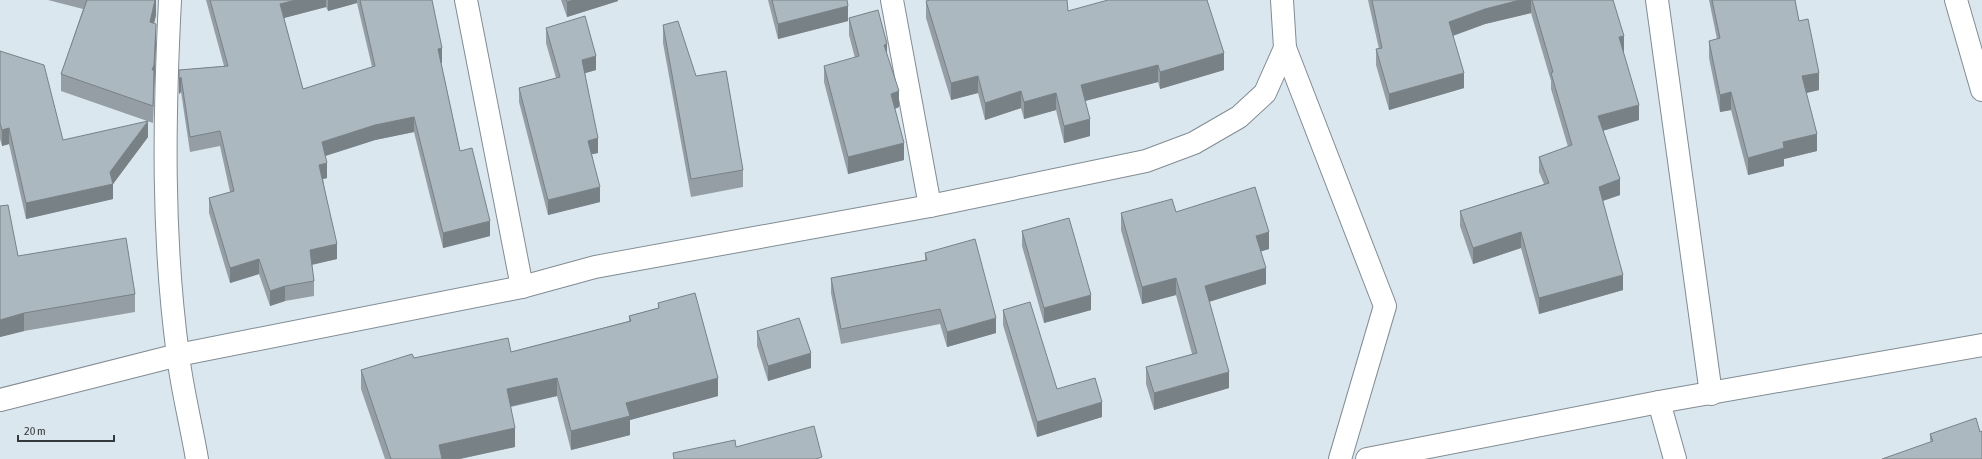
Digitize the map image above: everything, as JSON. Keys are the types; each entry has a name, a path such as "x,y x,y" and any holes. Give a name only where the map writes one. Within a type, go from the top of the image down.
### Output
{"street":[{"path":"170,0 167,68 166,228 178,355 197,459"},
{"path":"466,0 522,286"},
{"path":"892,0 930,206"},
{"path":"1282,0 1285,48 1385,306 1340,459"},
{"path":"1657,0 1711,394"},
{"path":"1956,0 1982,90"},
{"path":"0,400 178,355 522,286 595,267 930,206 1146,161 1194,143 1239,117 1265,92 1285,48"},
{"path":"1367,459 1659,402 1982,345"},
{"path":"1659,402 1675,459"}],"building":[{"path":"87,0 155,0 150,22 156,24 154,65 152,70 154,70 153,106 61,74"},
{"path":"210,0 296,0 280,4 303,89 375,66 360,0 432,0 442,48 438,49 460,151 472,148 490,221 443,233 414,117 375,125 322,142 327,163 319,165 337,244 310,250 314,281 285,286 270,291 259,259 230,268 209,198 234,191 220,131 190,137 181,77 179,79 179,70 228,66"},
{"path":"772,0 847,0 848,6 778,24"},
{"path":"1067,0 1068,11 1108,0 1207,0 1224,53 1160,72 1158,65 1081,85 1090,119 1064,126 1056,93 1024,102 1021,91 985,103 978,76 951,83 926,1"},
{"path":"1372,0 1520,0 1485,9 1449,22 1464,73 1389,94 1376,49 1382,48"},
{"path":"1532,0 1613,0 1624,36 1619,37 1639,105 1598,116 1620,179 1599,187 1623,275 1539,298 1521,232 1473,248 1460,211 1549,183 1539,157 1572,145"},
{"path":"1712,0 1795,0 1799,21 1808,19 1819,73 1802,76 1817,134 1783,142 1784,148 1748,158 1731,92 1720,95 1709,41 1720,38"},
{"path":"878,10 887,44 884,45 899,91 891,94 904,143 848,157 824,66 859,56 849,18"},
{"path":"585,16 596,56 582,60 598,138 588,141 600,187 548,200 519,88 560,77 546,28"},
{"path":"678,21 696,76 726,71 743,170 691,179 663,25"},
{"path":"0,51 44,65 63,140 148,121 110,172 113,184 26,203 9,128 2,130 0,123"},
{"path":"1255,187 1269,232 1256,236 1266,268 1205,286 1229,372 1154,393 1146,367 1197,353 1176,278 1142,287 1121,213 1172,199 1176,212"},
{"path":"8,205 18,256 126,238 135,294 24,313 0,320 0,206"},
{"path":"1069,218 1091,295 1044,308 1022,231"},
{"path":"975,239 996,318 947,332 940,309 841,329 831,278 927,260 925,253"},
{"path":"695,293 718,378 626,403 630,416 571,431 557,378 507,389 515,428 439,445 442,459 391,459 361,370 412,354 414,358 508,338 511,352 631,321 629,316 659,308 658,303"},
{"path":"1030,302 1057,389 1095,378 1102,402 1037,422 1003,310"},
{"path":"799,318 811,353 768,366 757,331"},
{"path":"1976,418 1980,432 1982,431 1982,459 1882,459 1933,441 1930,434"},
{"path":"814,426 822,457 816,459 674,459 673,453 735,440 736,447"}]}
